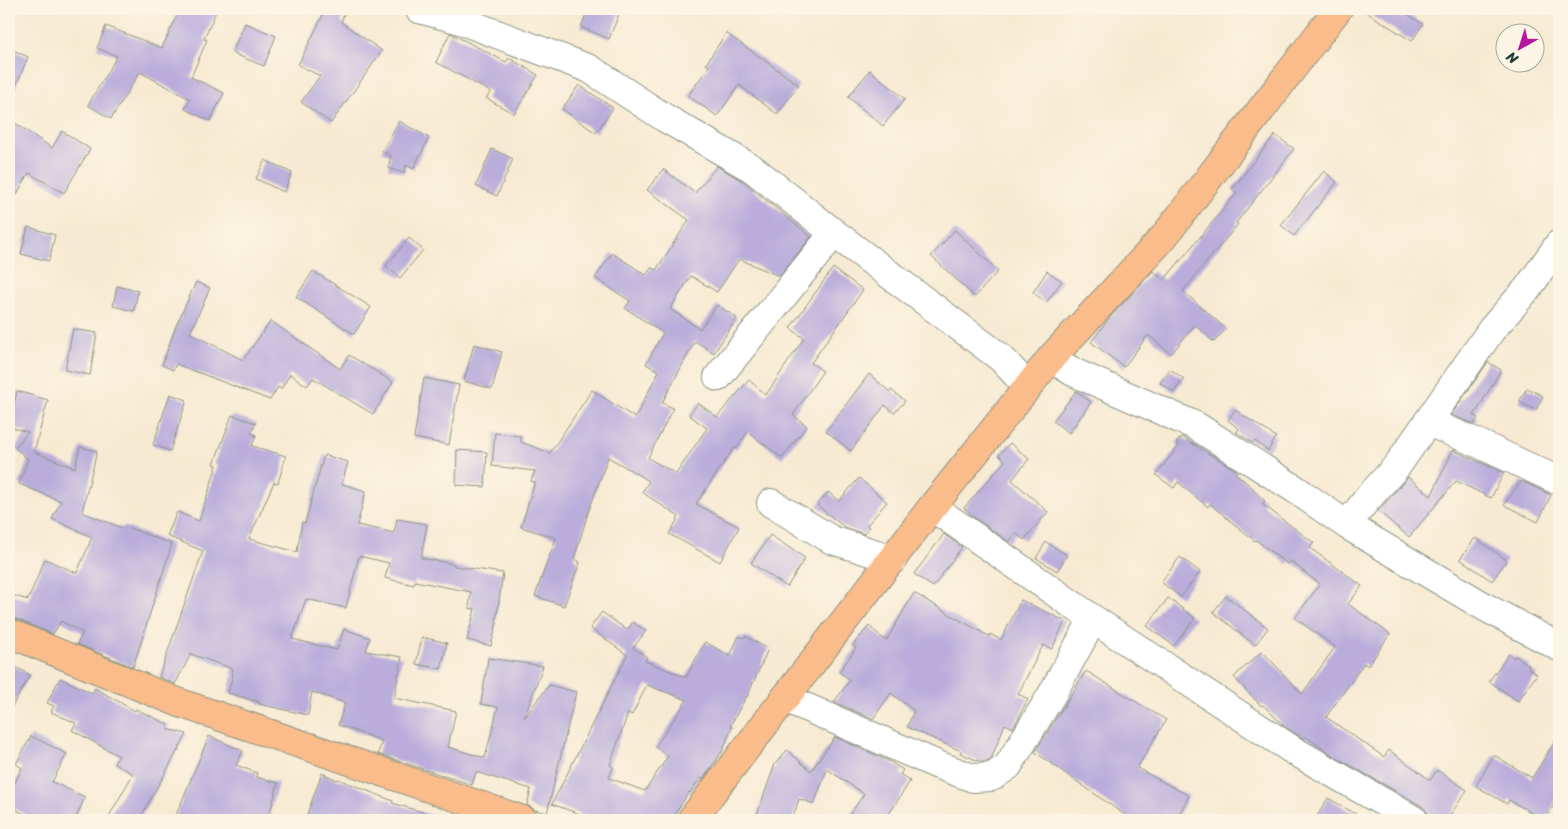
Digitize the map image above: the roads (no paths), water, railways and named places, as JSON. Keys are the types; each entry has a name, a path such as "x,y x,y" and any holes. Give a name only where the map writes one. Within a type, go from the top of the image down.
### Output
{"main road":[{"path":"691,820 932,507 1051,358 1163,238 1338,9"},
{"path":"9,632 180,703 523,820"}],"street":[{"path":"419,9 457,19 590,69 665,118 753,169 834,233 1001,358 1028,387"},
{"path":"718,377 834,233"},
{"path":"1347,525 1397,466 1492,329 1528,288 1559,244"},
{"path":"1051,358 1073,372 1196,426 1295,489 1347,525 1485,607 1559,646"},
{"path":"1428,422 1472,440 1559,481"},
{"path":"771,503 832,540 893,559"},
{"path":"932,507 1093,619 1291,748 1414,820"},
{"path":"785,698 938,765 973,778 992,777 1008,766 1051,696 1093,619"}]}
